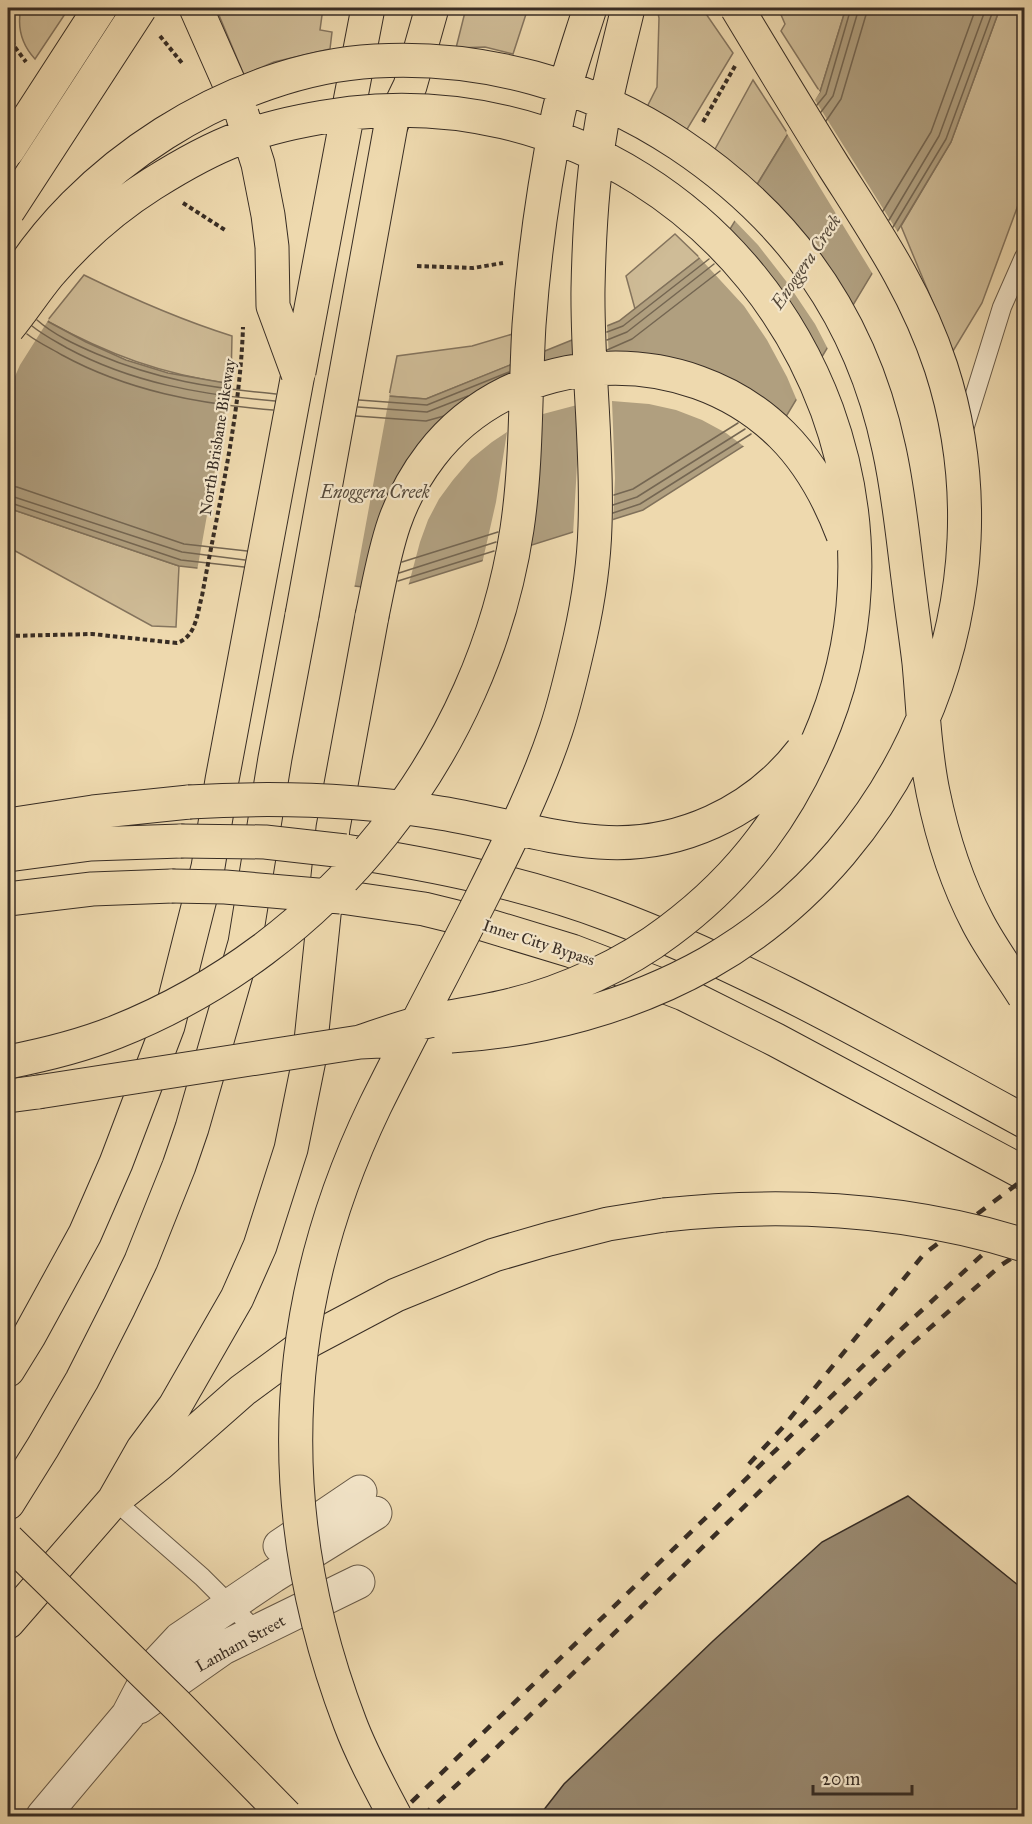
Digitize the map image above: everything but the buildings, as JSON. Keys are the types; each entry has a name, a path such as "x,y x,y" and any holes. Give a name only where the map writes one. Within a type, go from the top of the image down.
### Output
{"highway":[{"path":"8,150 100,8"},
{"path":"8,211 140,8"},
{"path":"196,8 230,85 258,164 272,247 273,306 298,374"},
{"path":"8,1370 84,1234 120,1153 168,1026 208,867 368,8"},
{"path":"8,1503 82,1380 141,1261 192,1128 245,943 275,758 391,125 393,90 410,8"},
{"path":"391,125 410,86 432,8"},
{"path":"8,1062 113,1033 165,1010 207,988 278,940 345,878 372,847 422,781 444,745 465,705 482,662 499,612 509,570 517,528 522,478 529,324 537,247 558,114 590,8"},
{"path":"395,1816 351,1725 330,1664 308,1572 299,1516 294,1433 298,1361 317,1262 352,1159 391,1075 511,841 556,730 572,671 591,576 595,529 588,315 592,196 602,123 628,8"},
{"path":"8,1096 360,1042 481,1035 539,1025 598,1010 633,998 709,962 781,911 810,886 838,856 887,789 916,736 937,686 950,644 959,600 963,557 962,466 954,423 942,370 925,324 884,244 828,158 737,8"},
{"path":"8,292 19,271 63,218 83,196 132,155 174,127 211,108 279,80 309,71 349,64 404,60 441,61 514,72 544,80 628,113 705,161 788,237 834,303 866,369 890,450 918,660 925,752 933,795 944,837 978,923 1024,996"},
{"path":"8,328 48,275 109,215 149,186 206,153 240,138 282,125 323,116 367,111 406,110 461,115 531,129 570,142 638,177 702,226 735,258 759,285 784,321 805,358 834,430 846,473 856,548 856,578 849,640 831,707 814,751 786,805 746,861 699,907 666,934 611,967 564,988 515,1005 415,1024 360,1042"},
{"path":"15,839 93,812 249,798 351,801 435,812 567,838 599,842 634,843 688,832 740,808 766,789 792,764 815,734 834,700 850,646 854,615 853,589 843,535 830,502 811,469 782,435 750,409 717,389 679,375 639,368 602,367 566,372 536,380 503,395 475,413 451,433 432,454 413,481 398,509 385,550 372,616 333,828 311,1050 291,1149 260,1246 237,1298 175,1406 143,1449 114,1500"},
{"path":"15,839 91,844 181,841 266,842 345,851 431,865 504,882 609,914 658,934 798,999 1024,1121"},
{"name":"Inner City Bypass","path":"19,897 92,889 172,886 236,887 341,897 444,914 572,951 684,994 776,1040 1024,1173"},
{"path":"8,1622 114,1500 234,1398 311,1340 396,1294 440,1275 494,1255 608,1224 664,1215 751,1209 860,1212 947,1225 1024,1245"},
{"path":"8,1540 178,1706 286,1816"}],"street":[{"name":"Lanham Street","path":"44,1816 128,1715 153,1669 180,1638 273,1576 368,1503"},
{"name":"Lanham Street","path":"128,1715 223,1648 358,1582"}],"lane":[{"path":"950,475 1002,307 1024,257"},
{"path":"114,1500 202,1577 256,1631"}],"path":[{"path":"159,34 185,67"},
{"name":"North Brisbane Bikeway","path":"8,636 92,634 177,643 184,641 190,635 202,596 237,408 243,317"}],"shaded area":[{"path":"21,8 69,8 35,59 22,35"},
{"path":"216,8 323,8 320,30 332,32 330,49 274,62 244,75"},
{"path":"466,8 528,8 513,54 485,47 456,48"},
{"path":"657,8 702,8 733,53 686,131 647,107 657,87 659,18"},
{"path":"778,8 846,8 820,92 781,31 785,24"},
{"path":"1000,8 1024,8 1024,189 982,303 953,351 901,226 951,142"},
{"path":"753,80 788,134 756,186 714,151"},
{"path":"675,234 700,258 635,309 626,276"},
{"path":"84,275 157,308 232,336 231,384 181,375 136,362 92,344 47,321"},
{"path":"516,333 513,364 426,399 389,396 397,356 472,346"},
{"path":"8,508 179,566 176,627 152,626 8,547"}],"water":[{"name":"Enoggera Creek","path":"846,8 1000,8 951,142 784,420 643,510 389,590 179,566 8,508 8,289 47,321 86,342 126,360 168,373 231,384 426,399 619,321 724,239 788,134 820,92"}],"pier":[{"path":"818,89 820,92 815,100 899,234 874,276 786,132"},
{"path":"754,184 854,310 829,351 815,324 786,281 758,245 733,219"},
{"path":"727,228 772,278 799,317 823,361 798,403 767,340 744,306 698,256 722,237"},
{"path":"8,286 49,319 20,365 8,392"},
{"path":"607,323 609,357 785,423 746,448 726,433 676,410 649,404 612,401 615,478 613,522 573,535 577,465 577,405 543,414 538,489 528,549 482,564 496,502 507,432 471,459 439,499 420,542 408,587 390,593 370,557 512,379 514,360 545,348 544,367 576,360 576,335"},
{"path":"231,381 390,393 354,589 197,571"}],"railway":[{"path":"749,1464 783,1427 924,1254 1024,1179"},
{"path":"397,1816 896,1334 982,1255 1024,1226"},
{"path":"423,1816 487,1757 905,1350 1000,1266 1024,1250"}]}
